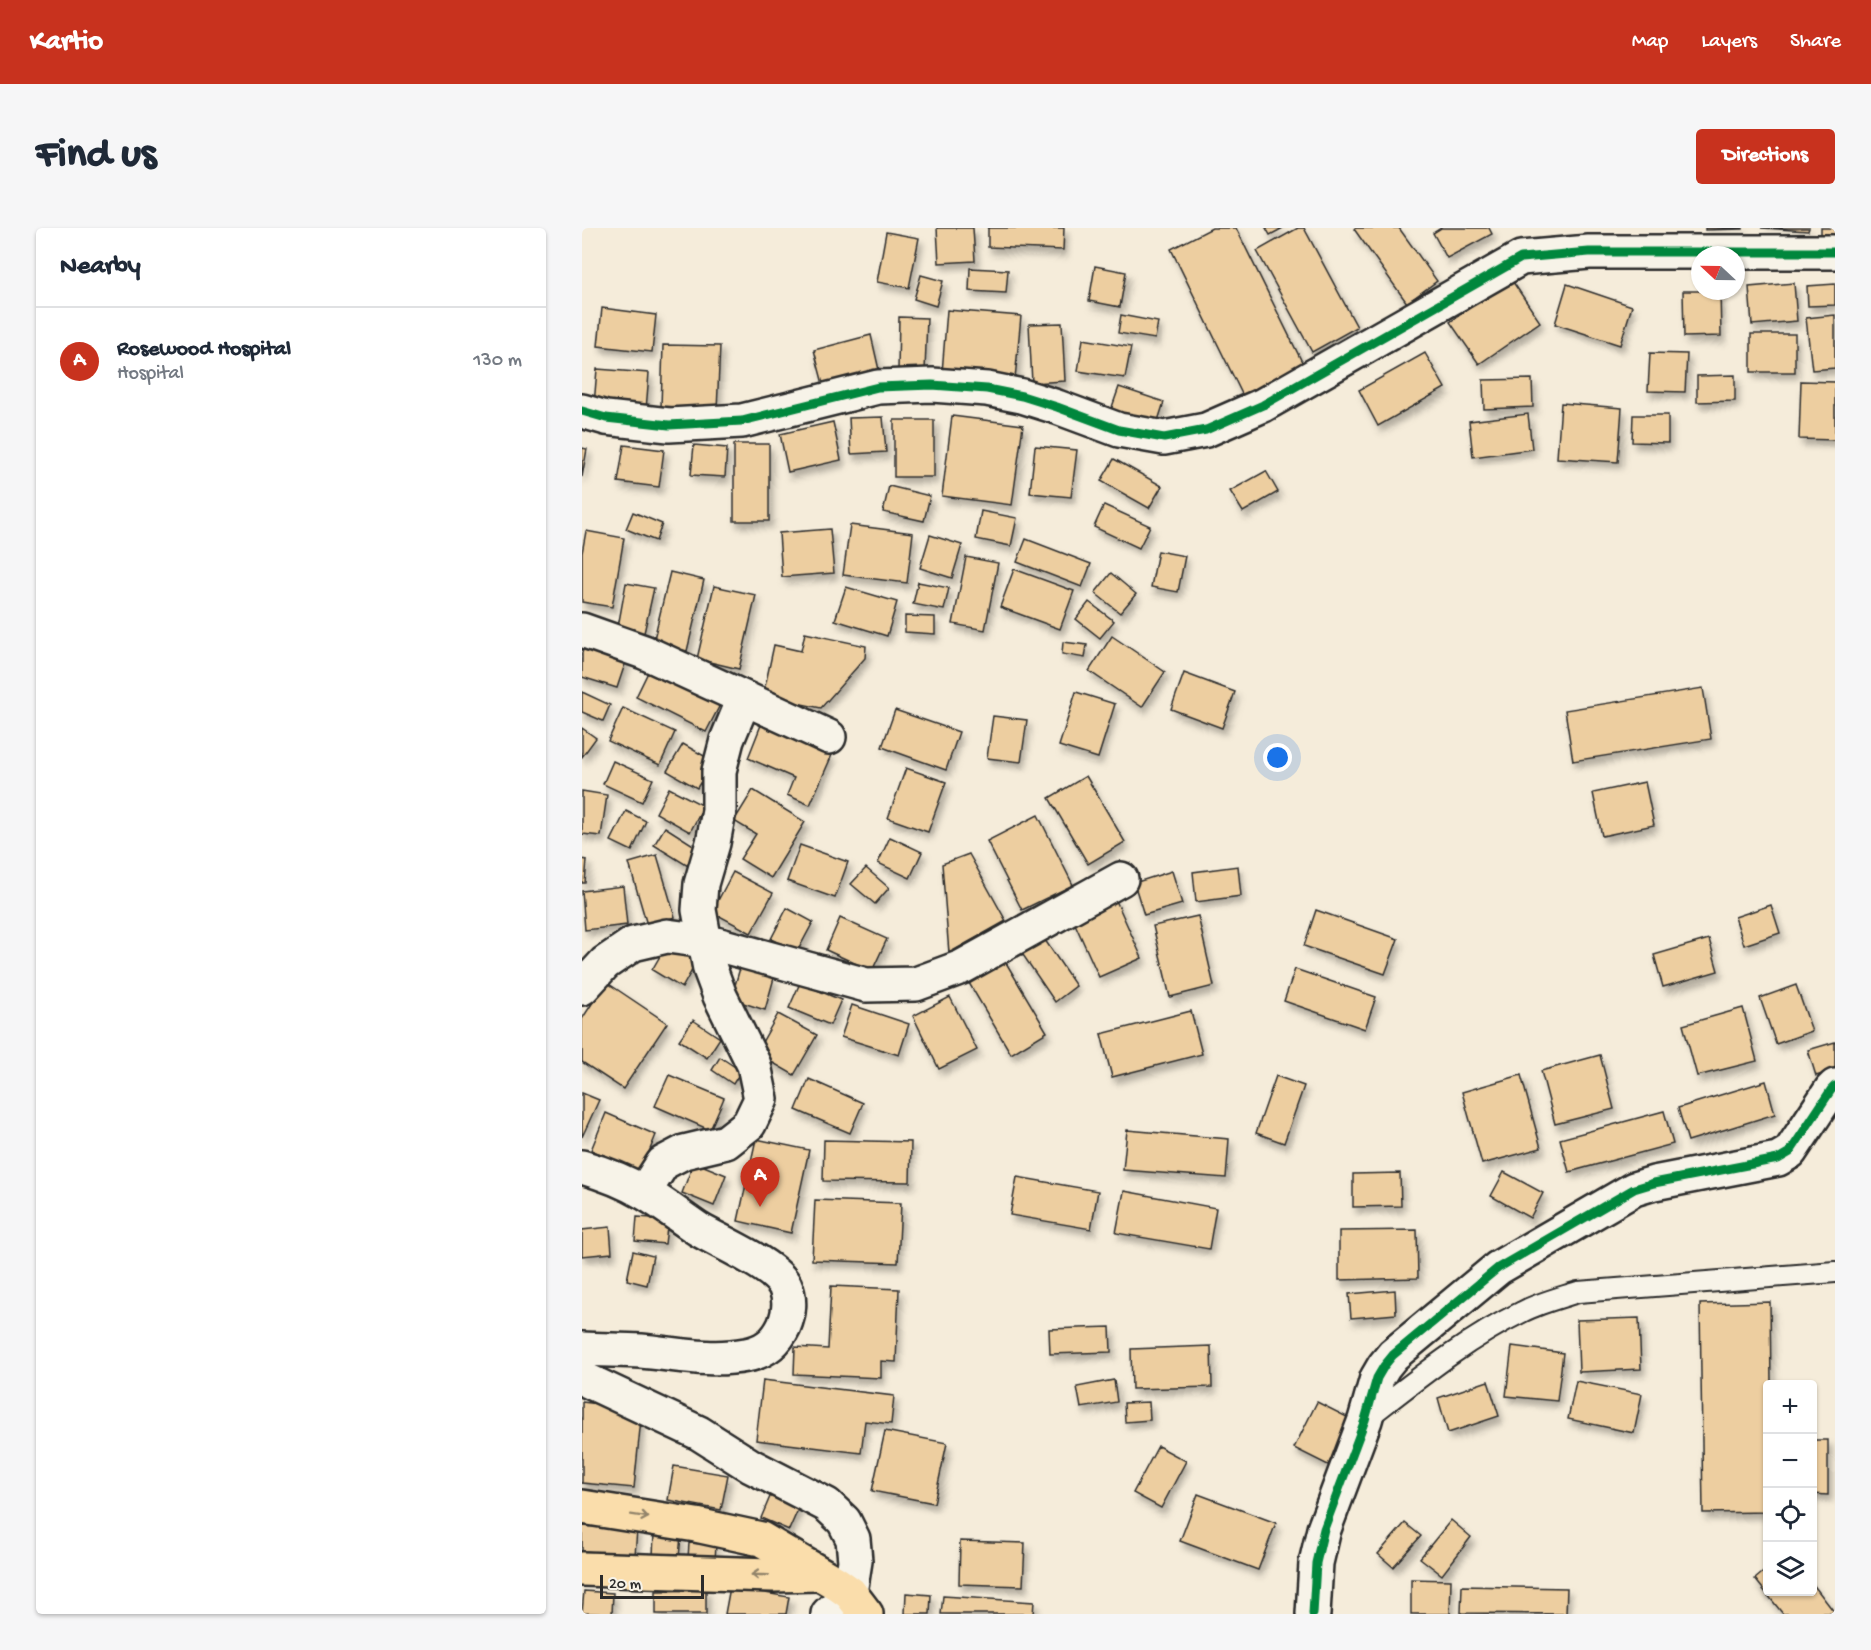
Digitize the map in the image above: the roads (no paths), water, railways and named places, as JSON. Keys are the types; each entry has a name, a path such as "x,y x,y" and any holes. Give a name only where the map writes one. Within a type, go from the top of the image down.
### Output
{"main road":[{"path":"582,1507 696,1525 761,1539 836,1583 848,1607"},
{"path":"582,1569 773,1575 819,1574"}],"street":[{"path":"582,411 606,418 669,425 742,421 878,387 933,385 987,389 1022,396 1119,430 1164,438 1206,430 1263,405 1521,258 1589,252 1835,252"},
{"path":"582,630 644,652 829,737"},
{"path":"644,1192 663,1163 684,1152 726,1142 749,1124 761,1099 754,1065 720,996 710,969 699,910 701,884 713,843 719,811 719,771 727,740 744,699"},
{"path":"582,988 604,963 633,944 667,936 705,941 866,985 916,984 962,967 1121,879"},
{"path":"1313,1614 1316,1563 1324,1529 1365,1420 1377,1378 1393,1355 1498,1268 1634,1189 1785,1156 1835,1086"},
{"path":"582,1167 600,1172 644,1192 698,1229 751,1258 774,1274 784,1285 789,1302 786,1320 779,1336 767,1348 747,1355 675,1356 643,1351 582,1348"},
{"path":"582,1378 699,1432 751,1466 827,1505 844,1521 853,1539 855,1561 848,1607"}],"lane":[{"path":"1365,1420 1431,1368 1482,1335 1522,1312 1553,1299 1578,1292 1835,1272"}],"place":[{"name":"Rosewood Hospital","path":"760,1207"}]}
